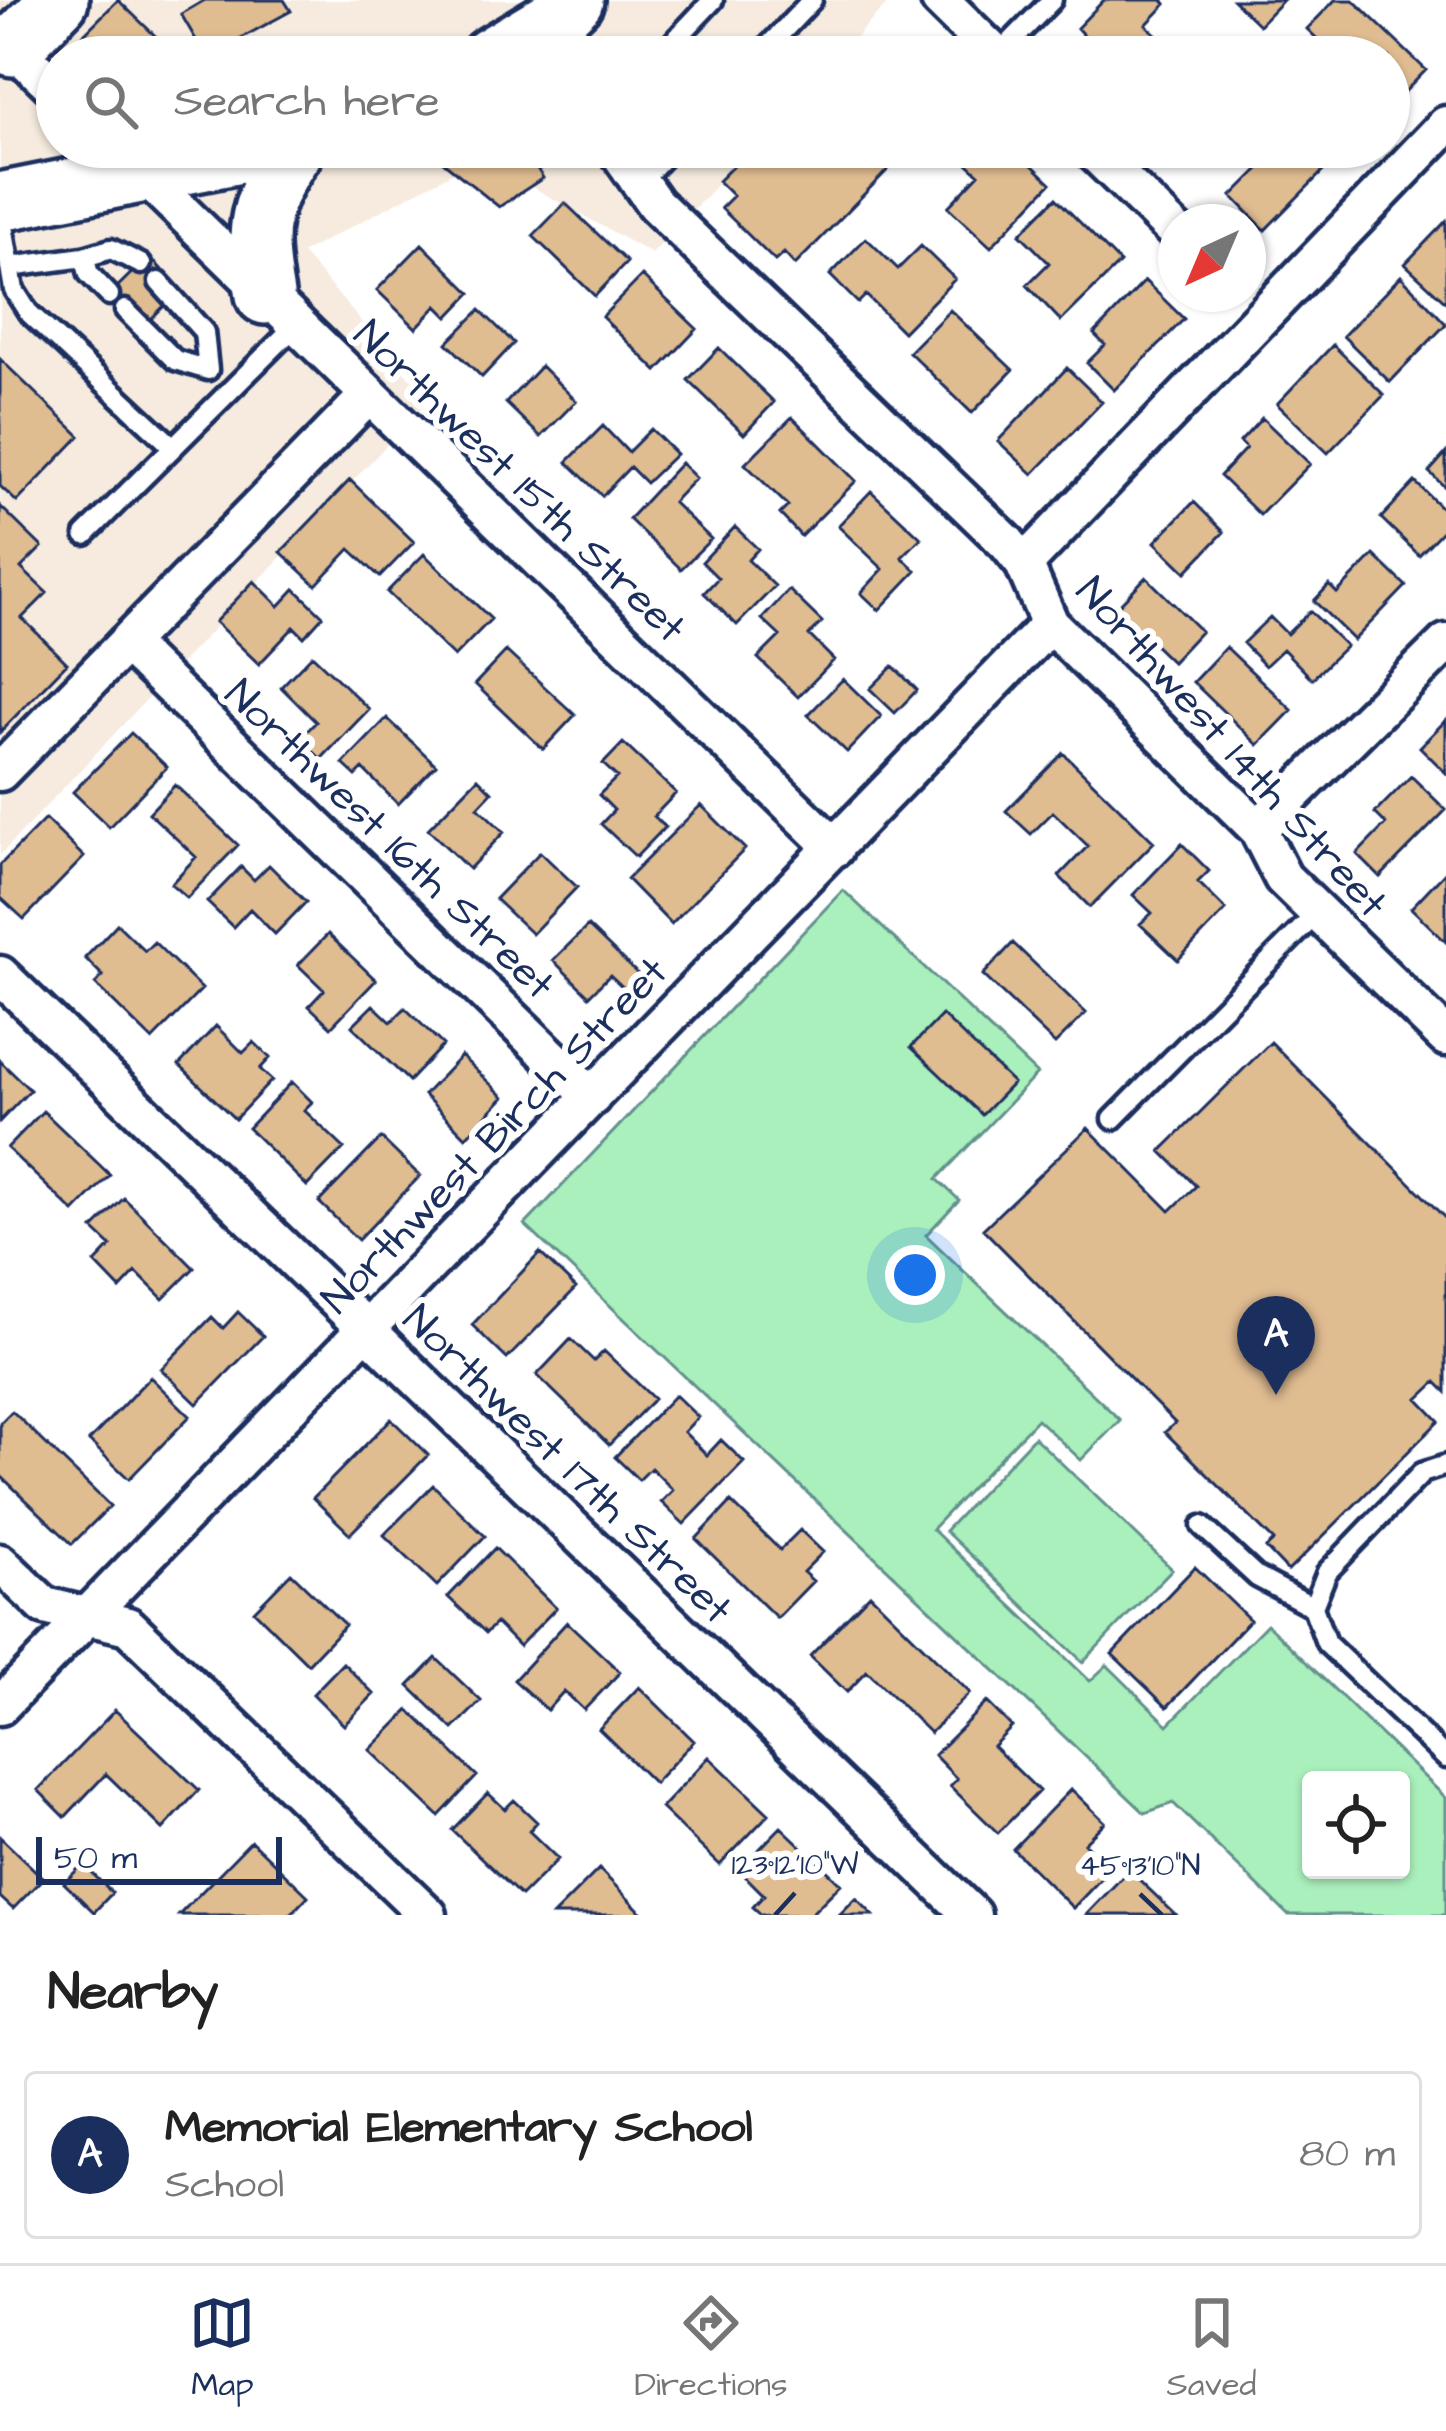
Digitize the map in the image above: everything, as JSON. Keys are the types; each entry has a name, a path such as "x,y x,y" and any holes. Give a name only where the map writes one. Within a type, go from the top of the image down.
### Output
{"highway":[{"path":"6,41 59,0"},
{"path":"0,205 112,168"},
{"path":"281,168 266,190 256,246 281,310"}],"street":[{"path":"940,0 976,36"},
{"path":"6,41 36,70"},
{"path":"1410,158 1446,125"},
{"name":"Northwest 15th Street","path":"136,168 836,848"},
{"name":"Northwest 14th Street","path":"629,168 1024,564 1050,624 1258,829 1282,878 1446,1037"},
{"path":"1110,168 1158,214"},
{"path":"1266,289 1399,168"},
{"path":"1024,564 1242,312"},
{"path":"0,772 369,395"},
{"name":"Northwest Birch Street","path":"0,1706 1050,624"},
{"name":"Northwest 16th Street","path":"126,643 592,1097"},
{"path":"1258,829 1446,643"},
{"name":"Northwest 17th Street","path":"0,975 972,1915"},
{"path":"0,1564 45,1606 128,1626 428,1915"}],"lane":[{"path":"679,36 713,0"},
{"path":"778,36 812,0"},
{"path":"1017,36 1052,0"},
{"path":"639,183 653,168"},
{"path":"0,205 10,267 7,291 173,447"},
{"path":"10,267 111,249 141,264"},
{"path":"84,257 89,274 110,295"},
{"path":"159,281 204,332 208,370"},
{"path":"125,310 175,360 208,370 230,391"},
{"path":"86,535 230,391 281,310"},
{"path":"1113,1119 1318,912"},
{"path":"1313,1607 1327,1572 1422,1474 1446,1465"},
{"path":"1202,1526 1257,1577 1313,1607 1327,1642 1446,1758"}],"shaded area":[{"path":"0,0 891,0 857,36 36,36 36,168 461,168 302,253 429,400 0,855"},
{"path":"498,168 732,168 652,254"}],"green space":[{"path":"843,890 1037,1074 937,1179 959,1200 926,1235 1120,1420 1081,1460 1037,1419 932,1529 1090,1681 1107,1665 1168,1725 1267,1624 1446,1798 1446,1915 1288,1915 1173,1803 1145,1813 525,1225"},
{"path":"1034,1437 1172,1569 1083,1662 945,1531"}],"building":[{"path":"118,0 155,36 82,36"},
{"path":"205,0 284,0 291,11 245,36 194,36 181,14"},
{"path":"1104,0 1162,0 1166,4 1146,25 1158,36 1084,36 1077,28"},
{"path":"1233,0 1283,0 1259,25"},
{"path":"1335,0 1353,0 1391,36 1314,36 1307,29"},
{"path":"1410,55 1426,70 1410,86"},
{"path":"451,168 541,168 543,178 499,207"},
{"path":"731,168 890,168 795,265 784,253 775,261 721,208 733,196 718,181"},
{"path":"972,168 1035,168 1051,183 991,247 948,207 979,174"},
{"path":"1260,168 1326,168 1266,229 1266,204 1240,204 1232,196"},
{"path":"1056,198 1120,263 1061,321 1027,285 1049,263 1020,234"},
{"path":"565,203 627,262 595,296 533,236"},
{"path":"1446,221 1446,302 1405,264"},
{"path":"866,238 898,269 921,246 955,279 903,332 866,295 858,303 830,275"},
{"path":"422,244 471,293 448,317 437,306 416,328 377,290"},
{"path":"149,256 165,273 153,285 169,301 150,320 134,304 122,316 105,299"},
{"path":"642,276 697,329 657,371 602,317"},
{"path":"1401,276 1446,324 1390,382 1343,336"},
{"path":"1145,281 1158,294 1158,312 1177,312 1184,319 1114,390 1087,363 1105,345 1094,334"},
{"path":"480,310 514,343 482,377 447,343"},
{"path":"950,310 1013,370 972,413 909,352"},
{"path":"1333,345 1384,395 1328,453 1277,404"},
{"path":"719,348 774,402 744,434 688,380"},
{"path":"0,359 80,436 17,502 0,486"},
{"path":"541,366 576,401 541,437 506,403"},
{"path":"1067,368 1102,402 1033,474 998,441"},
{"path":"792,417 856,481 801,536 780,514 788,506 745,464"},
{"path":"1262,418 1310,464 1260,515 1220,476 1246,448 1240,442"},
{"path":"603,426 628,452 651,429 676,454 646,483 630,467 602,496 567,462"},
{"path":"1446,453 1446,488 1429,472"},
{"path":"681,463 696,478 673,502 711,539 681,569 629,519"},
{"path":"350,480 414,542 380,577 350,549 316,585 281,552"},
{"path":"1415,482 1446,512 1446,527 1419,555 1381,518"},
{"path":"871,491 921,538 902,557 916,571 879,610 861,593 883,569 838,526"},
{"path":"1194,502 1224,532 1186,572 1155,542"},
{"path":"0,506 42,547 21,568 47,593 22,618 67,663 0,732"},
{"path":"735,527 758,549 748,560 775,586 737,625 704,593 718,578 702,562"},
{"path":"424,554 491,619 454,657 387,592"},
{"path":"1374,555 1406,586 1354,640 1314,601 1329,585 1337,593"},
{"path":"1146,577 1201,631 1172,662 1116,608"},
{"path":"254,581 279,606 295,589 323,616 304,637 294,627 259,664 215,622"},
{"path":"789,590 822,622 809,635 834,660 798,697 758,658 780,636 762,619"},
{"path":"1310,611 1346,646 1312,679 1283,649 1265,666 1243,643 1270,617 1287,634"},
{"path":"1226,647 1292,710 1258,745 1193,682"},
{"path":"506,651 575,715 543,749 475,684"},
{"path":"312,655 369,709 321,759 300,738 316,722 281,687"},
{"path":"893,666 917,690 895,713 870,689"},
{"path":"843,679 881,716 847,752 808,715"},
{"path":"387,718 436,765 398,804 363,769 356,776 343,764"},
{"path":"1446,720 1446,773 1420,747"},
{"path":"131,733 167,767 109,827 73,792"},
{"path":"623,743 676,793 654,816 665,827 636,857 601,824 614,810 599,795 617,777 603,764"},
{"path":"1063,753 1154,842 1090,907 1059,876 1088,846 1053,812 1031,834 1006,811"},
{"path":"1411,776 1446,810 1380,877 1357,854 1386,824 1375,813"},
{"path":"478,778 492,792 478,807 504,832 469,869 428,829"},
{"path":"175,785 238,845 187,898 171,884 196,857 149,813"},
{"path":"701,805 745,849 671,924 627,879"},
{"path":"45,819 84,857 24,919 0,897 0,865"},
{"path":"1182,844 1209,871 1198,882 1226,910 1178,960 1140,924 1152,913 1133,895"},
{"path":"540,852 577,887 532,934 495,899"},
{"path":"269,865 306,902 275,934 250,909 233,927 207,902 241,867 254,880"},
{"path":"1446,871 1446,942 1411,908"},
{"path":"117,924 145,951 154,942 202,989 152,1040 95,984 103,976 85,958"},
{"path":"588,926 644,980 630,994 610,975 589,996 553,960"},
{"path":"328,934 376,980 331,1027 309,1006 324,990 298,965"},
{"path":"1013,943 1086,1013 1055,1044 983,975"},
{"path":"373,1005 391,1022 405,1008 443,1045 409,1081 352,1026"},
{"path":"942,1015 1013,1083 982,1115 911,1047"},
{"path":"216,1026 243,1053 254,1042 270,1058 260,1069 272,1080 235,1119 179,1065"},
{"path":"1271,1042 1446,1219 1446,1392 1436,1382 1418,1399 1439,1421 1288,1571 1266,1548 1274,1541 1165,1432 1175,1423 983,1229 1088,1128 1170,1211 1196,1186 1161,1151"},
{"path":"461,1056 504,1097 466,1137 424,1095"},
{"path":"0,1061 30,1090 0,1121"},
{"path":"292,1082 312,1102 304,1110 344,1148 307,1186 248,1128"},
{"path":"43,1111 110,1175 74,1212 7,1148"},
{"path":"381,1138 420,1176 358,1240 319,1202"},
{"path":"124,1198 194,1268 163,1299 136,1272 120,1289 95,1263 111,1246 93,1229"},
{"path":"540,1253 576,1288 507,1359 472,1325"},
{"path":"238,1312 263,1336 197,1404 161,1369 212,1317 223,1328"},
{"path":"571,1339 594,1361 604,1351 654,1399 609,1445 537,1375"},
{"path":"150,1377 190,1416 129,1479 89,1441"},
{"path":"675,1395 698,1417 684,1432 707,1455 721,1440 744,1462 684,1524 661,1502 673,1490 651,1468 639,1480 615,1457"},
{"path":"12,1411 110,1506 72,1544 0,1475 0,1423"},
{"path":"391,1419 428,1455 350,1534 313,1498"},
{"path":"433,1485 485,1536 437,1586 384,1535"},
{"path":"731,1502 780,1550 800,1530 823,1552 803,1572 813,1581 777,1618 696,1539"},
{"path":"495,1548 556,1608 519,1646 496,1623 486,1633 448,1597"},
{"path":"1195,1567 1250,1620 1167,1707 1112,1654"},
{"path":"291,1573 345,1625 308,1664 254,1611"},
{"path":"870,1594 970,1693 930,1733 867,1671 847,1692 810,1656"},
{"path":"567,1622 620,1672 584,1710 564,1691 547,1710 514,1680"},
{"path":"436,1658 481,1701 453,1729 409,1686"},
{"path":"343,1663 374,1694 344,1725 313,1694"},
{"path":"639,1687 694,1741 654,1783 599,1729"},
{"path":"987,1702 1012,1727 993,1746 1039,1791 998,1833 950,1786 957,1779 934,1755"},
{"path":"115,1710 199,1790 163,1829 106,1774 65,1817 38,1790"},
{"path":"409,1710 477,1776 439,1816 370,1750"},
{"path":"709,1757 769,1814 720,1865 661,1808"},
{"path":"1071,1789 1105,1822 1084,1843 1110,1869 1073,1908 1013,1849"},
{"path":"488,1793 505,1809 514,1800 537,1822 529,1831 558,1859 521,1896 452,1830"},
{"path":"781,1827 841,1884 810,1915 762,1915 753,1907 764,1895 739,1870"},
{"path":"0,1837 43,1878 13,1909 0,1897"},
{"path":"251,1841 308,1896 290,1915 179,1915"},
{"path":"83,1864 112,1893 94,1912 64,1883"},
{"path":"599,1869 644,1915 553,1915"},
{"path":"1129,1870 1176,1915 1086,1915"},
{"path":"856,1898 873,1915 839,1915"}],"place":[{"name":"Memorial Elementary School","path":"1276,1395"}]}
